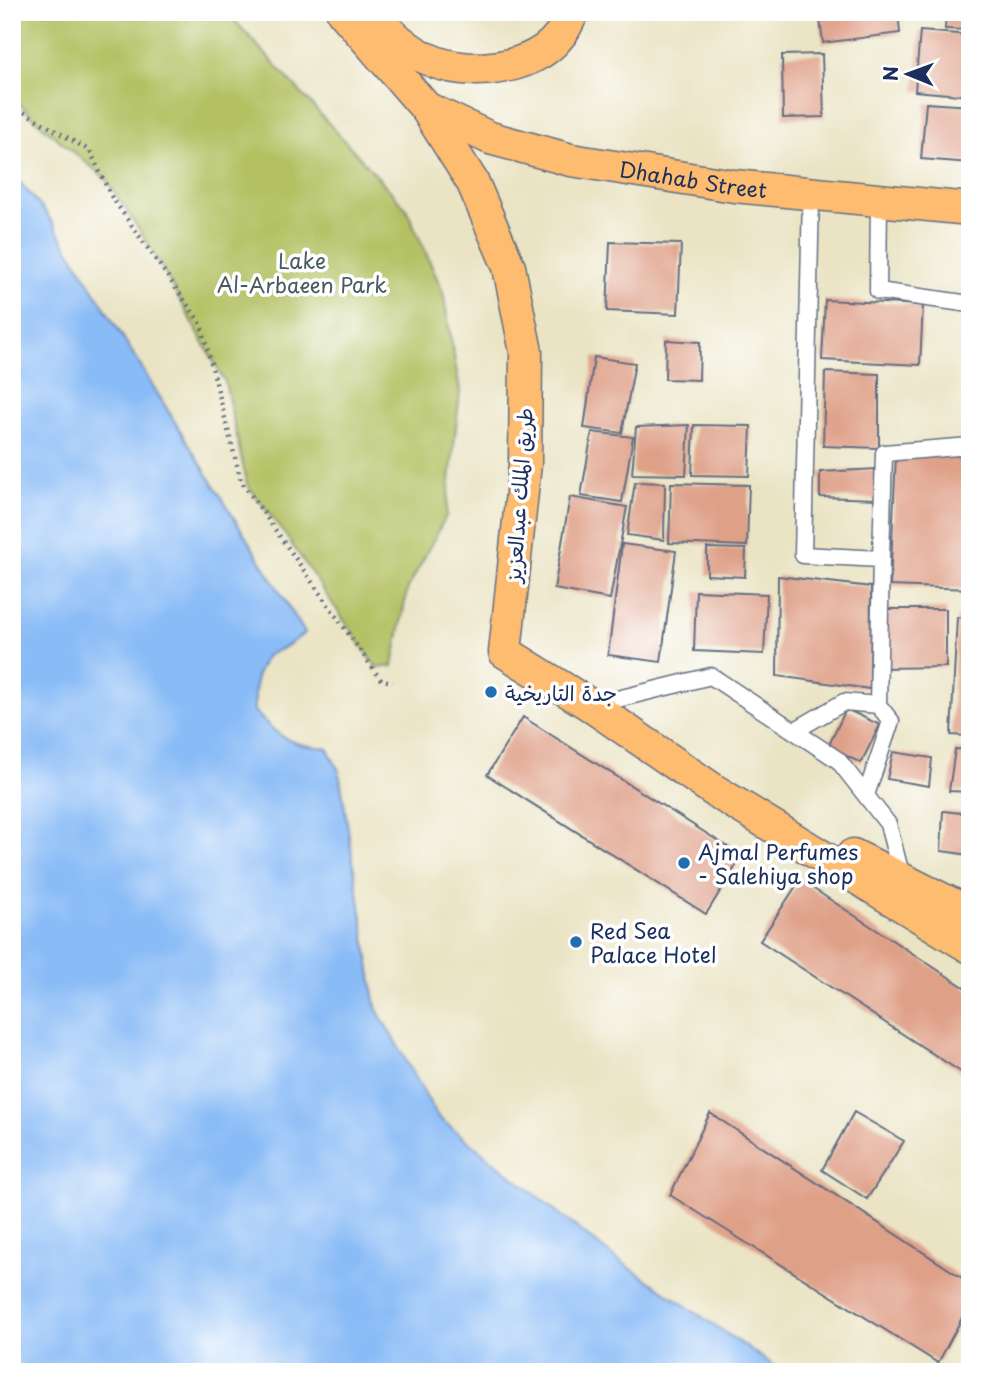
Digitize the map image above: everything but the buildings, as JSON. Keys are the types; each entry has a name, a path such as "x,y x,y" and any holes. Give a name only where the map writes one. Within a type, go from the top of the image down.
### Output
{"main road":[{"name":"طريق الملك عبدالعزيز","path":"343,12 426,108 473,183 509,267 526,352 525,464 505,652 590,705 716,791 970,947"},
{"path":"368,12 427,59 460,69 493,68 528,60 559,37 573,12"},
{"name":"Dhahab Street","path":"426,108 490,138 571,160 734,186 970,209"},
{"name":"طريق الملك عبدالعزيز","path":"716,791 902,878 970,913"}],"street":[{"path":"811,195 803,555 881,559"},
{"path":"879,200 878,291 970,304"},
{"path":"866,795 891,721 878,705 884,453 970,446"},
{"path":"590,705 711,676 838,760 888,824 902,878"},
{"path":"794,731 844,702 878,705"}],"path":[{"path":"12,105 90,151 111,196 201,324 241,481 381,680 393,682"}],"green space":[{"name":"Lake Al-Arbaeen Park","path":"12,12 227,12 406,208 443,292 460,391 446,516 407,590 393,666 377,668 247,484 225,382 151,248 106,179 40,124 12,96"}],"water":[{"path":"12,173 47,214 305,633 266,656 256,677 254,711 286,738 303,745 327,748 339,771 376,1008 438,1117 611,1255 783,1372 12,1372"}],"place":[{"name":"جدة التاريخية","path":"491,692"},
{"name":"Ajmal Perfumes - Salehiya shop","path":"684,863"},
{"name":"Red Sea Palace Hotel","path":"576,942"}]}
